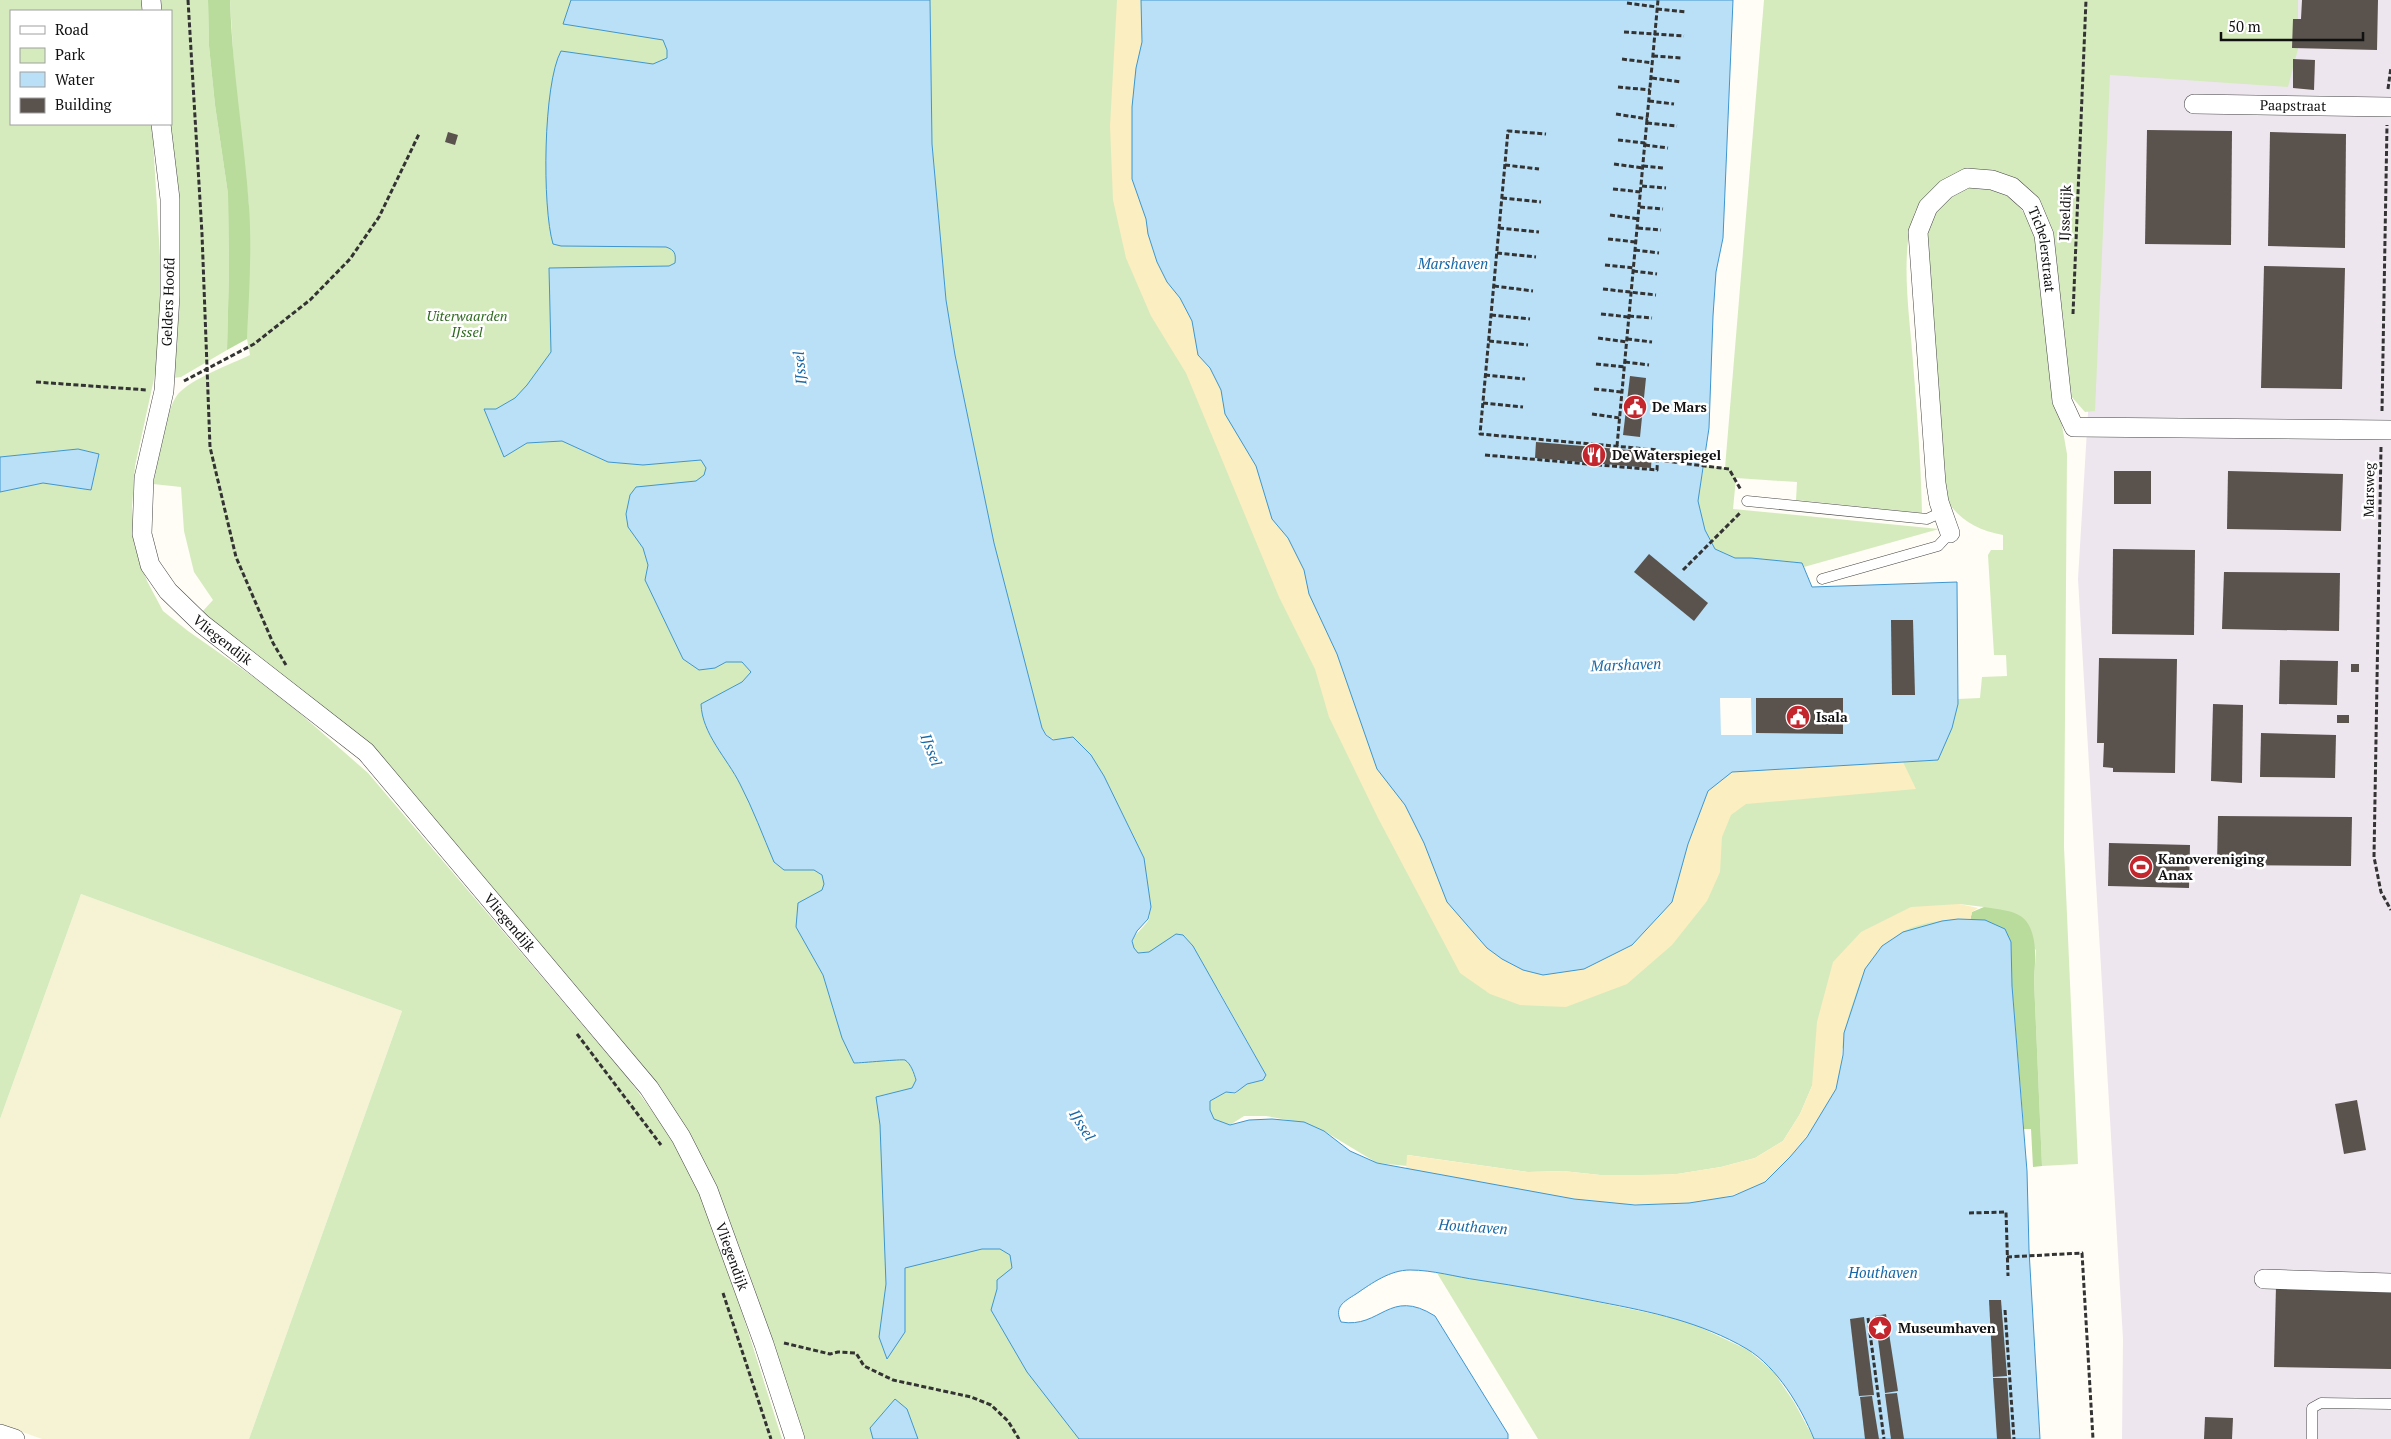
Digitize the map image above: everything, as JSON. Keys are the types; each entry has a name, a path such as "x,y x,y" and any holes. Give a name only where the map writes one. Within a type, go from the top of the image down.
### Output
{"street":[{"name":"Paapstraat","path":"2194,104 2389,107"},
{"name":"Gelders Hoofd","path":"144,478 164,391 170,296 170,208 162,125"},
{"name":"Tichelerstraat","path":"1950,533 1942,512 1936,483 1918,232 1928,207 1946,189 1967,178 1992,180 2012,187 2031,204 2044,235 2062,401 2074,427 2386,430"},
{"name":"Vliegendijk","path":"144,478 142,534 145,550 150,565 168,591 202,624 366,752 649,1088 681,1137 701,1173 764,1344 795,1439"},
{"path":"2264,1279 2391,1283"},
{"path":"0,1434 14,1439"}],"lane":[{"path":"1747,501 1927,519 1942,512"},
{"path":"1822,579 1938,546 1950,533"},
{"path":"2312,1439 2312,1408 2321,1402 2391,1404"}],"path":[{"path":"188,0 202,234 206,370 254,344 310,300 350,259 379,217 419,134"},
{"path":"1617,446 1658,0"},
{"name":"IJsseldijk","path":"2073,322 2086,0"},
{"path":"1627,3 1686,12"},
{"path":"1624,32 1684,36"},
{"path":"1654,56 1682,58"},
{"path":"1622,59 1653,63"},
{"name":"Marsweg","path":"2391,67 2386,430 2374,857 2381,892 2391,910"},
{"path":"1652,78 1681,82"},
{"path":"1618,87 1650,90"},
{"path":"1649,101 1674,104"},
{"path":"1616,114 1677,126"},
{"path":"1485,455 1657,470 1658,450 1480,434 1508,131 1546,134"},
{"path":"1618,140 1668,148"},
{"path":"1614,164 1664,168"},
{"path":"1505,165 1539,169"},
{"path":"1642,186 1666,188"},
{"path":"1613,190 1641,192"},
{"path":"1502,198 1541,202"},
{"path":"1640,207 1663,209"},
{"path":"1610,215 1638,219"},
{"path":"1499,228 1538,232"},
{"path":"1638,228 1661,230"},
{"path":"1608,239 1636,242"},
{"path":"1636,250 1659,253"},
{"path":"1497,254 1536,257"},
{"path":"1605,265 1657,274"},
{"path":"1494,286 1533,291"},
{"path":"1603,289 1656,295"},
{"path":"1601,314 1652,318"},
{"path":"1491,315 1530,319"},
{"path":"1598,338 1652,342"},
{"path":"1488,341 1528,345"},
{"path":"1596,364 1649,365"},
{"path":"1485,375 1524,379"},
{"path":"36,382 164,391"},
{"path":"1594,389 1622,392"},
{"path":"1483,403 1523,407"},
{"path":"1592,414 1620,418"},
{"path":"1657,460 1728,469 1747,501"},
{"path":"1683,570 1736,518"},
{"path":"1969,1213 2006,1212 2008,1276"},
{"path":"2007,1258 2082,1253 2093,1439"},
{"path":"2005,1310 2014,1439"},
{"path":"1868,1318 1884,1439"},
{"path":"764,1344 794,1344 830,1354 838,1352 856,1353 864,1366 893,1380 970,1397 991,1405 1008,1421 1019,1439"}],"shaded area":[{"path":"2113,0 2391,0 2391,1439 2122,1439 2123,1339 2078,579"},
{"path":"81,894 402,1011 249,1439 42,1439 0,1424 0,1119"}],"green space":[{"path":"0,0 145,0 145,10 10,10 10,125 152,125 161,273 157,365 135,466 132,507 134,544 147,581 163,611 188,631 279,695 368,773 627,1077 675,1142 709,1208 782,1439 249,1439 402,1011 81,894 0,1119 0,492 43,483 91,490 99,454 78,449 0,457"},
{"path":"159,0 208,0 209,46 215,105 228,194 227,350 181,377 173,378 179,310 170,125 172,125 172,10 160,10"},
{"path":"208,0 230,0 233,52 250,223 247,339 227,350 228,194 215,105 209,46"},
{"name":"Uiterwaarden IJssel","path":"230,0 671,0 1125,1439 803,1439 718,1193 691,1136 666,1099 330,714 201,613 213,600 194,572 184,531 181,487 153,484 165,424 178,394 201,377 250,355 247,339 249,206 235,86"},
{"path":"930,0 1141,0 1732,772 1938,760 1958,699 1980,698 1982,677 2007,676 2006,655 1994,655 1988,555 1991,550 2003,550 2003,535 1986,531 1971,524 1947,501 1923,239 1931,218 1938,207 1952,195 1967,188 1981,187 1995,190 2008,197 2020,208 2029,221 2036,237 2051,363 2067,454 2064,847 2078,1164 2042,1166 2034,980 2036,950 1984,907 1959,904 1812,1086 1800,1114 1783,1141 1755,1158 1721,1167 1677,1174 1642,1176 1600,1175 1563,1171 1528,1172 1408,1155 1407,1166 1377,1163 1324,1131 1304,1123 1266,1116 1244,1116 1230,1125 1214,1120 1209,1110 1210,1101 1226,1092 1235,1094 1246,1084 1263,1080 1266,1075 1218,989 1149,952 1137,953 1134,948 1134,939 1149,919 1151,907 1063,740 1051,738 1042,728 994,544 955,355 946,300 932,144"},
{"path":"1764,0 2298,0 2298,49 2288,87 2110,75 2095,411 2085,412 2070,395 2031,194 1949,177 1921,202 1915,212 1910,228 1907,286 1919,438 1922,513 1796,500 1797,482 1736,478 1733,509 1939,529 1804,567 1802,563 1735,558 1715,549 1705,530 1697,501 1704,466 1725,468"},
{"path":"1984,907 2004,910 2022,917 2034,938 2042,1166 2033,1167 2031,1129 2024,1129 2012,986 2011,942 1970,921 1972,912"},
{"path":"1437,1273 1512,1284 1687,1321 1748,1350 1773,1371 1794,1402 1814,1439 1538,1439"}],"sand":[{"path":"1117,0 1141,0 1142,42 1136,68 1132,107 1132,179 1146,219 1148,234 1167,282 1180,298 1192,321 1198,355 1210,367 1221,390 1225,415 1256,466 1272,519 1288,538 1304,570 1309,594 1337,654 1377,769 1405,805 1424,843 1447,902 1487,948 1502,959 1523,970 1543,975 1584,969 1632,945 1672,902 1688,844 1708,790 1732,772 1903,762 1916,789 1746,804 1731,815 1722,837 1720,872 1707,901 1672,945 1627,984 1566,1007 1520,1005 1490,994 1460,973 1378,818 1329,717 1315,669 1279,597 1186,373 1151,316 1126,258 1113,200 1110,126"},
{"path":"1959,904 1978,908 1972,912 1970,921 1936,922 1919,925 1904,931 1884,948 1866,968 1844,1032 1840,1074 1832,1097 1793,1154 1763,1183 1725,1197 1682,1204 1636,1204 1587,1201 1538,1194 1406,1170 1407,1155 1528,1172 1563,1171 1600,1175 1677,1174 1721,1167 1755,1158 1783,1141 1800,1114 1812,1086 1817,1022 1833,962 1861,932 1911,907"}],"water":[{"path":"571,0 930,0 932,144 946,300 955,355 994,543 1042,728 1046,735 1053,740 1073,737 1091,755 1104,776 1144,858 1151,907 1148,919 1137,931 1132,941 1134,948 1138,953 1149,952 1176,934 1183,935 1193,946 1266,1075 1263,1080 1247,1084 1235,1093 1226,1092 1210,1101 1210,1110 1214,1119 1230,1125 1249,1120 1272,1119 1304,1122 1324,1131 1350,1151 1377,1163 1574,1199 1635,1205 1689,1203 1733,1196 1765,1182 1790,1157 1807,1137 1836,1089 1843,1055 1844,1033 1865,969 1882,946 1903,932 1942,921 1958,919 1985,920 2005,929 2011,942 2012,986 2027,1171 2029,1250 2040,1439 1814,1439 1795,1401 1768,1366 1747,1349 1712,1332 1676,1319 1638,1310 1524,1287 1419,1270 1395,1272 1347,1300 1339,1309 1341,1322 1355,1323 1396,1307 1407,1306 1419,1308 1435,1316 1508,1434 1508,1439 1079,1439 1027,1372 991,1310 997,1289 997,1280 1012,1268 1010,1255 1000,1249 982,1249 905,1268 905,1332 887,1359 879,1337 886,1284 880,1125 876,1097 912,1088 916,1080 911,1066 905,1060 854,1063 842,1038 823,975 796,927 798,903 822,890 824,884 822,875 814,870 784,870 774,862 745,793 710,736 702,715 701,704 742,682 751,672 742,662 726,662 715,668 699,670 683,659 645,580 648,565 643,548 628,527 626,514 630,495 636,487 696,481 704,475 706,468 701,460 643,465 608,462 562,441 527,443 504,457 484,409 496,409 515,398 551,352 549,268 669,266 675,263 674,253 666,247 561,246 553,244 547,203 546,146 551,90 555,67 561,51 653,64 667,58 667,50 663,40 563,24"},
{"name":"Marshaven","path":"1141,0 1733,0 1723,238 1716,272 1709,428 1698,501 1705,530 1715,549 1735,558 1802,563 1812,587 1957,582 1958,704 1952,728 1938,760 1732,772 1708,791 1688,844 1672,902 1632,945 1584,969 1543,975 1523,970 1502,959 1487,948 1447,902 1424,843 1405,805 1377,769 1337,654 1309,594 1304,570 1288,538 1272,519 1256,466 1225,414 1221,390 1210,368 1198,355 1192,321 1180,298 1167,282 1157,262 1148,234 1146,219 1132,179 1132,107 1136,68 1142,42"},
{"path":"78,449 99,454 91,490 43,483 0,492 0,457"},
{"path":"895,1399 907,1409 918,1439 873,1439 870,1428"}],"pier":[{"path":"1720,698 1751,698 1752,735 1721,735"}],"building":[{"path":"2302,0 2378,0 2377,50 2292,48 2293,19 2301,19"},
{"path":"2293,59 2315,60 2314,90 2293,88"},
{"path":"2147,130 2232,131 2231,245 2145,244"},
{"path":"448,132 458,135 455,145 445,142"},
{"path":"2270,132 2346,134 2345,248 2268,246"},
{"path":"2264,266 2345,268 2342,389 2261,388"},
{"path":"1630,376 1646,378 1640,437 1623,435"},
{"path":"1536,442 1652,452 1651,468 1535,458"},
{"path":"2114,471 2151,471 2151,504 2114,504"},
{"path":"2228,471 2343,474 2341,531 2227,529"},
{"path":"2113,549 2195,550 2194,635 2112,634"},
{"path":"1649,554 1708,603 1694,621 1634,572"},
{"path":"2224,572 2340,573 2339,631 2222,629"},
{"path":"1891,620 1913,620 1915,695 1892,695"},
{"path":"2099,658 2177,659 2175,773 2113,772 2113,768 2103,767 2104,743 2097,743"},
{"path":"2280,660 2338,661 2337,705 2279,704"},
{"path":"2351,664 2359,664 2359,672 2351,672"},
{"path":"1756,698 1843,698 1843,734 1756,733"},
{"path":"2213,704 2243,705 2242,783 2211,781"},
{"path":"2337,715 2349,715 2349,723 2337,723"},
{"path":"2261,733 2336,735 2335,778 2260,777"},
{"path":"2218,816 2352,817 2351,866 2217,865"},
{"path":"2109,843 2190,845 2189,888 2108,886"},
{"path":"2357,1100 2366,1150 2344,1154 2335,1104"},
{"path":"2276,1286 2391,1289 2391,1369 2274,1367"},
{"path":"1989,1300 2001,1300 2007,1376 1993,1377"},
{"path":"1886,1314 1898,1391 1885,1393 1875,1316"},
{"path":"1864,1317 1874,1395 1859,1396 1850,1319"},
{"path":"1993,1378 2007,1378 2011,1439 1997,1439"},
{"path":"1897,1393 1904,1439 1891,1439 1885,1394"},
{"path":"1872,1396 1879,1439 1865,1439 1860,1397"},
{"path":"2205,1417 2233,1418 2232,1439 2204,1439"}],"place":[{"name":"De Mars","path":"1635,407"},
{"name":"De Waterspiegel","path":"1594,455"},
{"name":"Isala","path":"1798,717"},
{"name":"Kanovereniging Anax","path":"2141,867"},
{"name":"Museumhaven","path":"1880,1328"}],"water label":[{"name":"IJssel","path":"800,368"},
{"name":"IJssel","path":"931,750"},
{"name":"IJssel","path":"1082,1125"},
{"name":"Houthaven","path":"1473,1227"},
{"name":"Houthaven","path":"1883,1273"}]}
